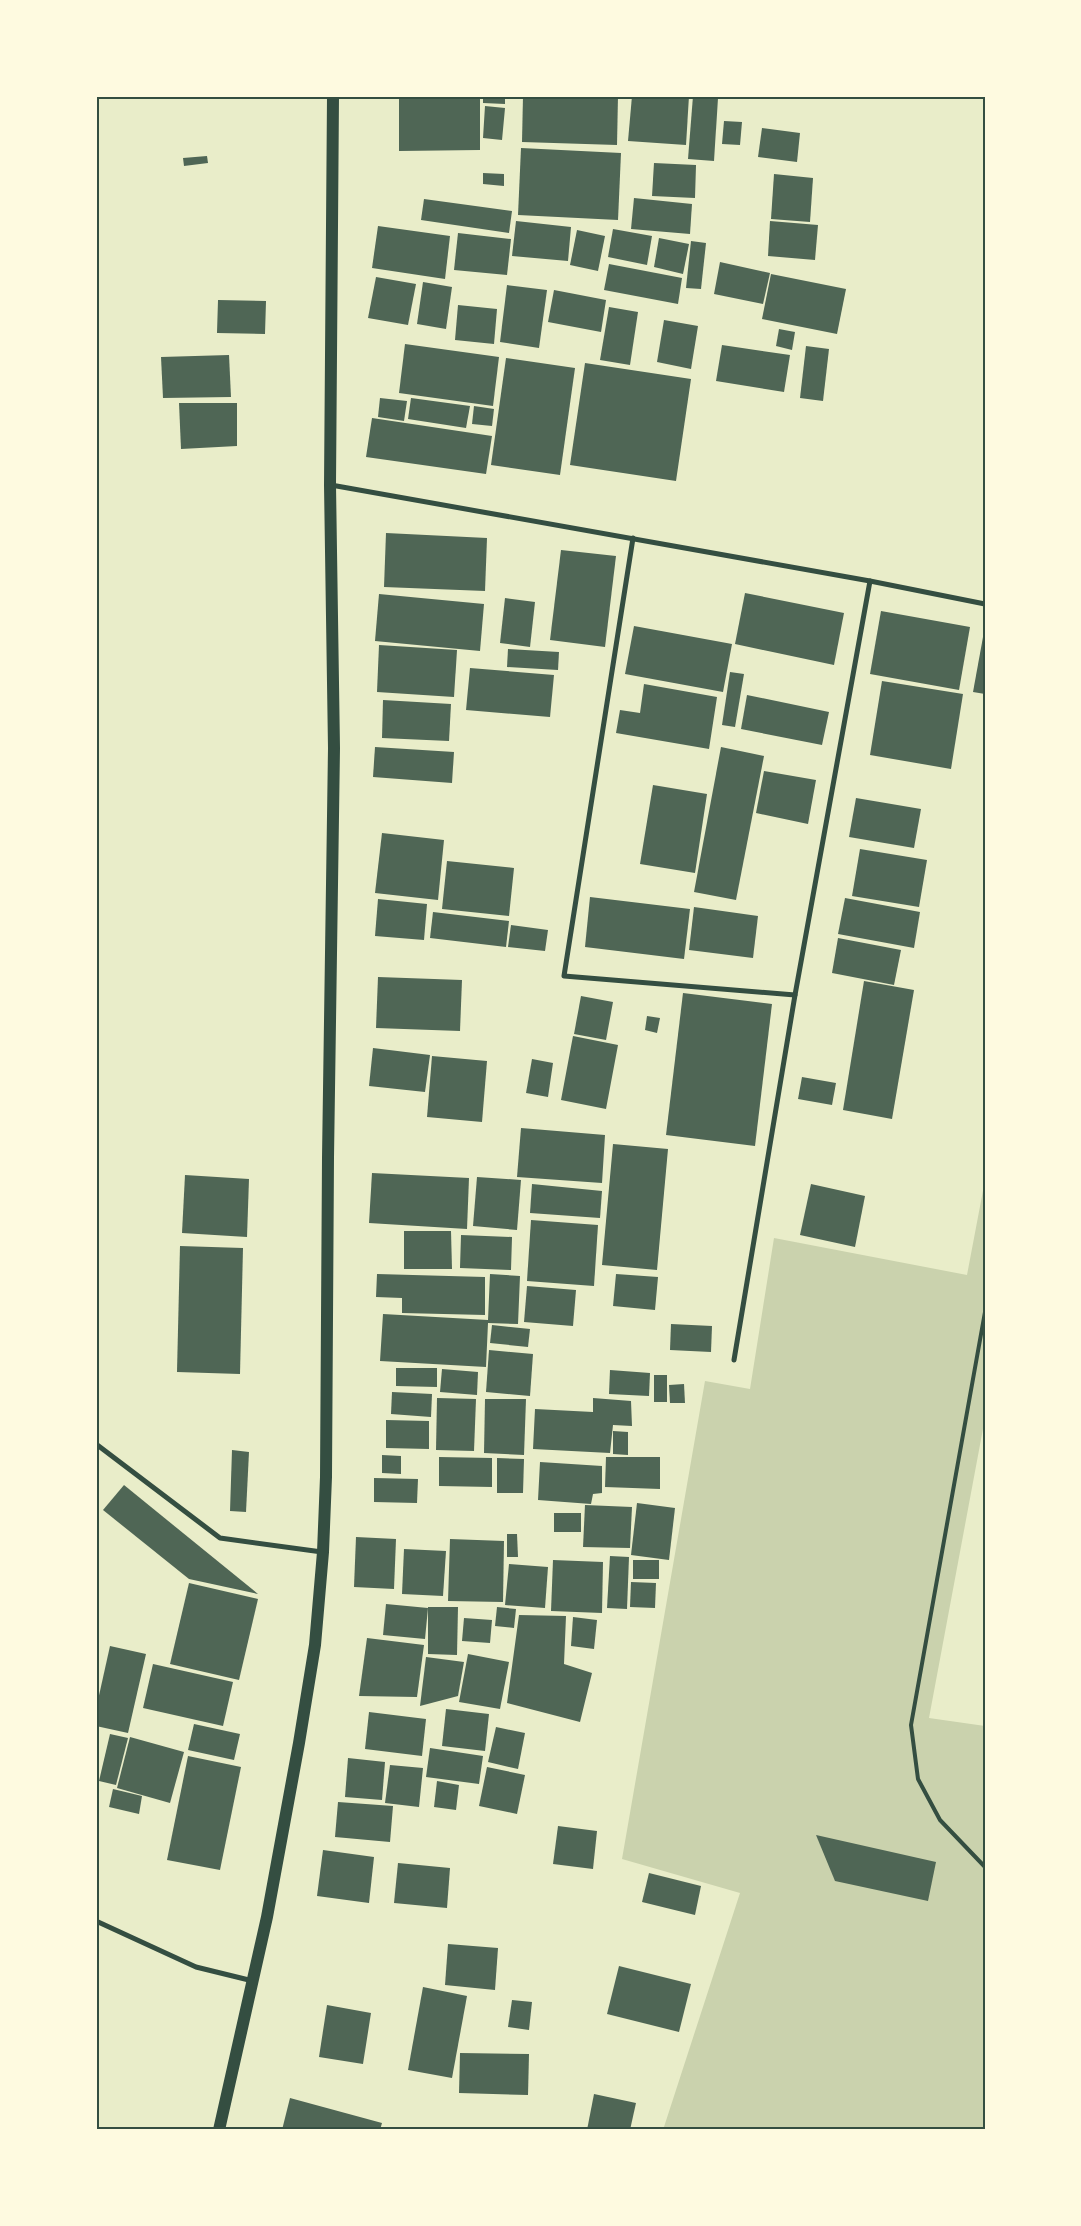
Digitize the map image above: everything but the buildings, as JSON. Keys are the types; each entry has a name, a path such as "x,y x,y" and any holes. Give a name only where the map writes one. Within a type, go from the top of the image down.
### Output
{"main road":[{"path":"219,2130 267,1917 299,1743 315,1644 323,1552 326,1477 328,1158 334,787 330,485 333,96"}],"street":[{"path":"330,485 870,581 985,604"},
{"path":"633,538 564,976 795,995"},
{"path":"734,1360 795,995 870,581"},
{"path":"96,1444 220,1538 323,1552"},
{"path":"96,1921 196,1967 253,1981"}],"lane":[{"path":"985,1312 911,1725 918,1779 940,1820 985,1867"}],"green space":[{"path":"985,1180 985,1418 929,1718 985,1726 985,2130 663,2130 740,1893 622,1859 705,1381 750,1389 774,1238 967,1275"}]}
